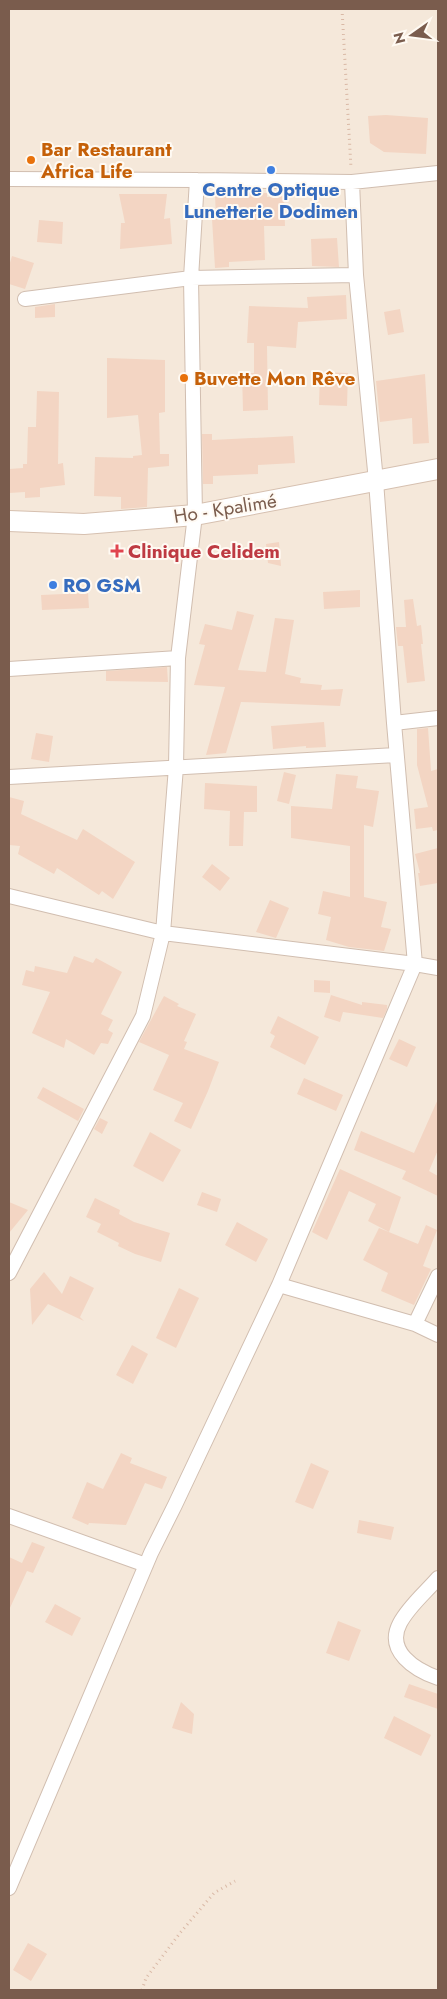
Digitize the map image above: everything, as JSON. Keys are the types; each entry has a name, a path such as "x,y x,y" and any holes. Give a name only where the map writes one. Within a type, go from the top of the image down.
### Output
{"main road":[{"name":"Ho - Kpalimé","path":"9,521 84,524 195,515 438,469"}],"street":[{"path":"9,180 352,182 438,173"},
{"path":"9,1273 143,1016 163,933 176,768 178,658 195,515 191,278 197,180"},
{"path":"9,1888 13,1862 146,1565 279,1285 415,964 396,755 376,481 356,275 352,182"},
{"path":"25,300 191,278 356,275"},
{"path":"9,669 178,658"},
{"path":"394,723 438,718"},
{"path":"9,777 396,755"},
{"path":"9,896 163,933 438,968"},
{"path":"415,1324 438,1276"},
{"path":"279,1285 415,1324 438,1335"},
{"path":"9,1516 146,1565"},
{"path":"438,1578 401,1621 396,1633 398,1650 408,1663 438,1678"}],"path":[{"path":"342,9 352,182"},
{"path":"142,1990 146,1978 180,1933 214,1893 235,1881"}],"shaded area":[{"path":"9,9 438,9 438,1990 9,1990"}],"building":[{"path":"386,115 428,118 426,154 384,152 370,143 368,116"},
{"path":"267,193 267,197 284,196 285,226 264,226 265,260 229,262 229,267 215,268 212,219 216,219 215,194"},
{"path":"119,194 167,194 164,219 170,218 172,244 120,249 121,223 125,223"},
{"path":"39,220 63,222 62,244 37,242"},
{"path":"337,238 339,267 312,266 311,239"},
{"path":"12,256 34,263 25,289 9,284 9,266"},
{"path":"346,295 347,319 298,322 296,348 267,346 268,410 243,411 242,373 254,373 254,343 247,343 249,306 308,308 307,297"},
{"path":"55,304 55,317 35,318 35,307"},
{"path":"400,309 404,332 388,335 384,312"},
{"path":"107,358 165,360 165,412 159,413 160,454 169,454 169,466 148,468 147,507 121,509 121,497 94,496 95,457 133,458 133,456 142,455 138,415 107,418"},
{"path":"320,372 348,373 347,406 319,405"},
{"path":"425,374 429,443 413,444 412,418 380,422 376,381"},
{"path":"37,391 59,392 58,464 63,463 65,485 40,488 40,497 25,498 25,492 9,493 9,469 23,468 23,464 27,464 28,427 36,427"},
{"path":"202,434 212,434 212,440 293,436 295,463 258,465 258,474 213,476 213,484 203,484"},
{"path":"279,542 281,566 268,563 266,544"},
{"path":"360,590 360,607 324,609 323,592"},
{"path":"88,593 89,608 42,610 41,595"},
{"path":"413,599 417,626 421,625 425,681 407,683 403,646 398,646 396,627 406,627 404,600"},
{"path":"237,611 254,615 238,670 266,672 275,618 294,620 285,674 301,678 300,683 322,685 321,690 343,689 340,706 241,702 226,753 206,755 225,687 194,685 205,645 199,644 205,624 232,630"},
{"path":"167,667 168,682 106,681 106,671"},
{"path":"324,722 326,747 306,748 306,746 273,749 271,726"},
{"path":"428,728 431,771 438,769 438,830 433,831 432,827 416,829 414,809 428,807 417,765 417,729"},
{"path":"36,733 53,736 49,762 31,759"},
{"path":"284,772 296,775 289,804 277,801"},
{"path":"336,774 358,776 356,788 379,791 373,827 364,825 364,897 387,902 381,927 391,929 384,951 349,947 326,940 331,917 318,914 323,891 350,897 350,846 291,838 291,806 332,809"},
{"path":"205,783 257,786 257,812 244,812 243,846 229,846 230,811 204,809"},
{"path":"9,797 24,801 21,814 77,840 83,829 135,862 113,899 102,891 99,895 57,868 54,874 18,854 20,846 9,845"},
{"path":"438,848 438,883 420,886 418,873 420,873 415,854"},
{"path":"212,864 230,878 220,891 202,877"},
{"path":"270,900 289,908 276,938 256,932"},
{"path":"74,956 93,963 96,958 122,972 101,1014 113,1020 108,1030 113,1033 108,1044 101,1043 94,1055 66,1039 64,1048 32,1033 50,992 22,985 26,970 34,972 35,966 67,973"},
{"path":"314,980 330,981 330,993 314,992"},
{"path":"331,995 362,1005 362,1002 387,1005 387,1009 383,1018 343,1012 340,1022 324,1017"},
{"path":"164,996 179,1004 177,1006 196,1014 184,1041 187,1042 184,1049 219,1062 191,1129 174,1121 183,1103 153,1090 169,1055 139,1042"},
{"path":"278,1016 319,1037 305,1065 270,1047 275,1036 270,1033"},
{"path":"399,1039 416,1047 407,1067 389,1059"},
{"path":"304,1078 343,1095 336,1111 297,1094"},
{"path":"43,1087 84,1109 78,1121 37,1098"},
{"path":"438,1099 438,1150 429,1171 438,1176 438,1196 402,1179 406,1171 354,1150 361,1131 414,1153"},
{"path":"100,1118 108,1122 102,1134 94,1129"},
{"path":"150,1132 181,1150 163,1182 133,1166"},
{"path":"340,1169 401,1197 389,1232 368,1221 376,1204 349,1191 327,1240 312,1232"},
{"path":"202,1192 221,1199 217,1212 197,1205"},
{"path":"95,1198 120,1210 119,1214 134,1222 170,1233 161,1262 135,1254 118,1246 119,1243 97,1232 101,1224 86,1217"},
{"path":"9,1202 28,1210 9,1233"},
{"path":"237,1222 268,1239 256,1262 225,1245"},
{"path":"426,1225 437,1230 423,1266 431,1269 414,1305 381,1291 388,1273 363,1260 379,1228 418,1244"},
{"path":"44,1272 62,1294 70,1276 94,1288 80,1317 84,1321 48,1304 32,1325 30,1289"},
{"path":"179,1288 199,1298 176,1348 156,1338"},
{"path":"132,1345 148,1354 133,1384 116,1375"},
{"path":"121,1453 132,1458 130,1463 167,1477 162,1489 145,1483 126,1525 89,1523 88,1525 72,1518 87,1482 103,1489"},
{"path":"311,1463 329,1471 313,1509 295,1502"},
{"path":"359,1520 394,1527 391,1540 357,1533"},
{"path":"32,1542 45,1547 33,1573 27,1571 9,1610 9,1557 22,1563"},
{"path":"55,1604 81,1618 72,1636 45,1622"},
{"path":"338,1621 361,1630 349,1661 326,1653"},
{"path":"409,1684 438,1694 438,1709 404,1697"},
{"path":"181,1702 194,1714 192,1734 172,1728"},
{"path":"394,1716 431,1735 421,1756 384,1738"},
{"path":"28,1943 47,1954 31,1981 13,1970"}],"place":[{"name":"Bar Restaurant Africa Life","path":"31,160"},
{"name":"Centre Optique Lunetterie Dodimen","path":"271,170"},
{"name":"Buvette Mon Rêve","path":"184,378"},
{"name":"Clinique Celidem","path":"117,551"},
{"name":"RO GSM","path":"53,585"}]}
